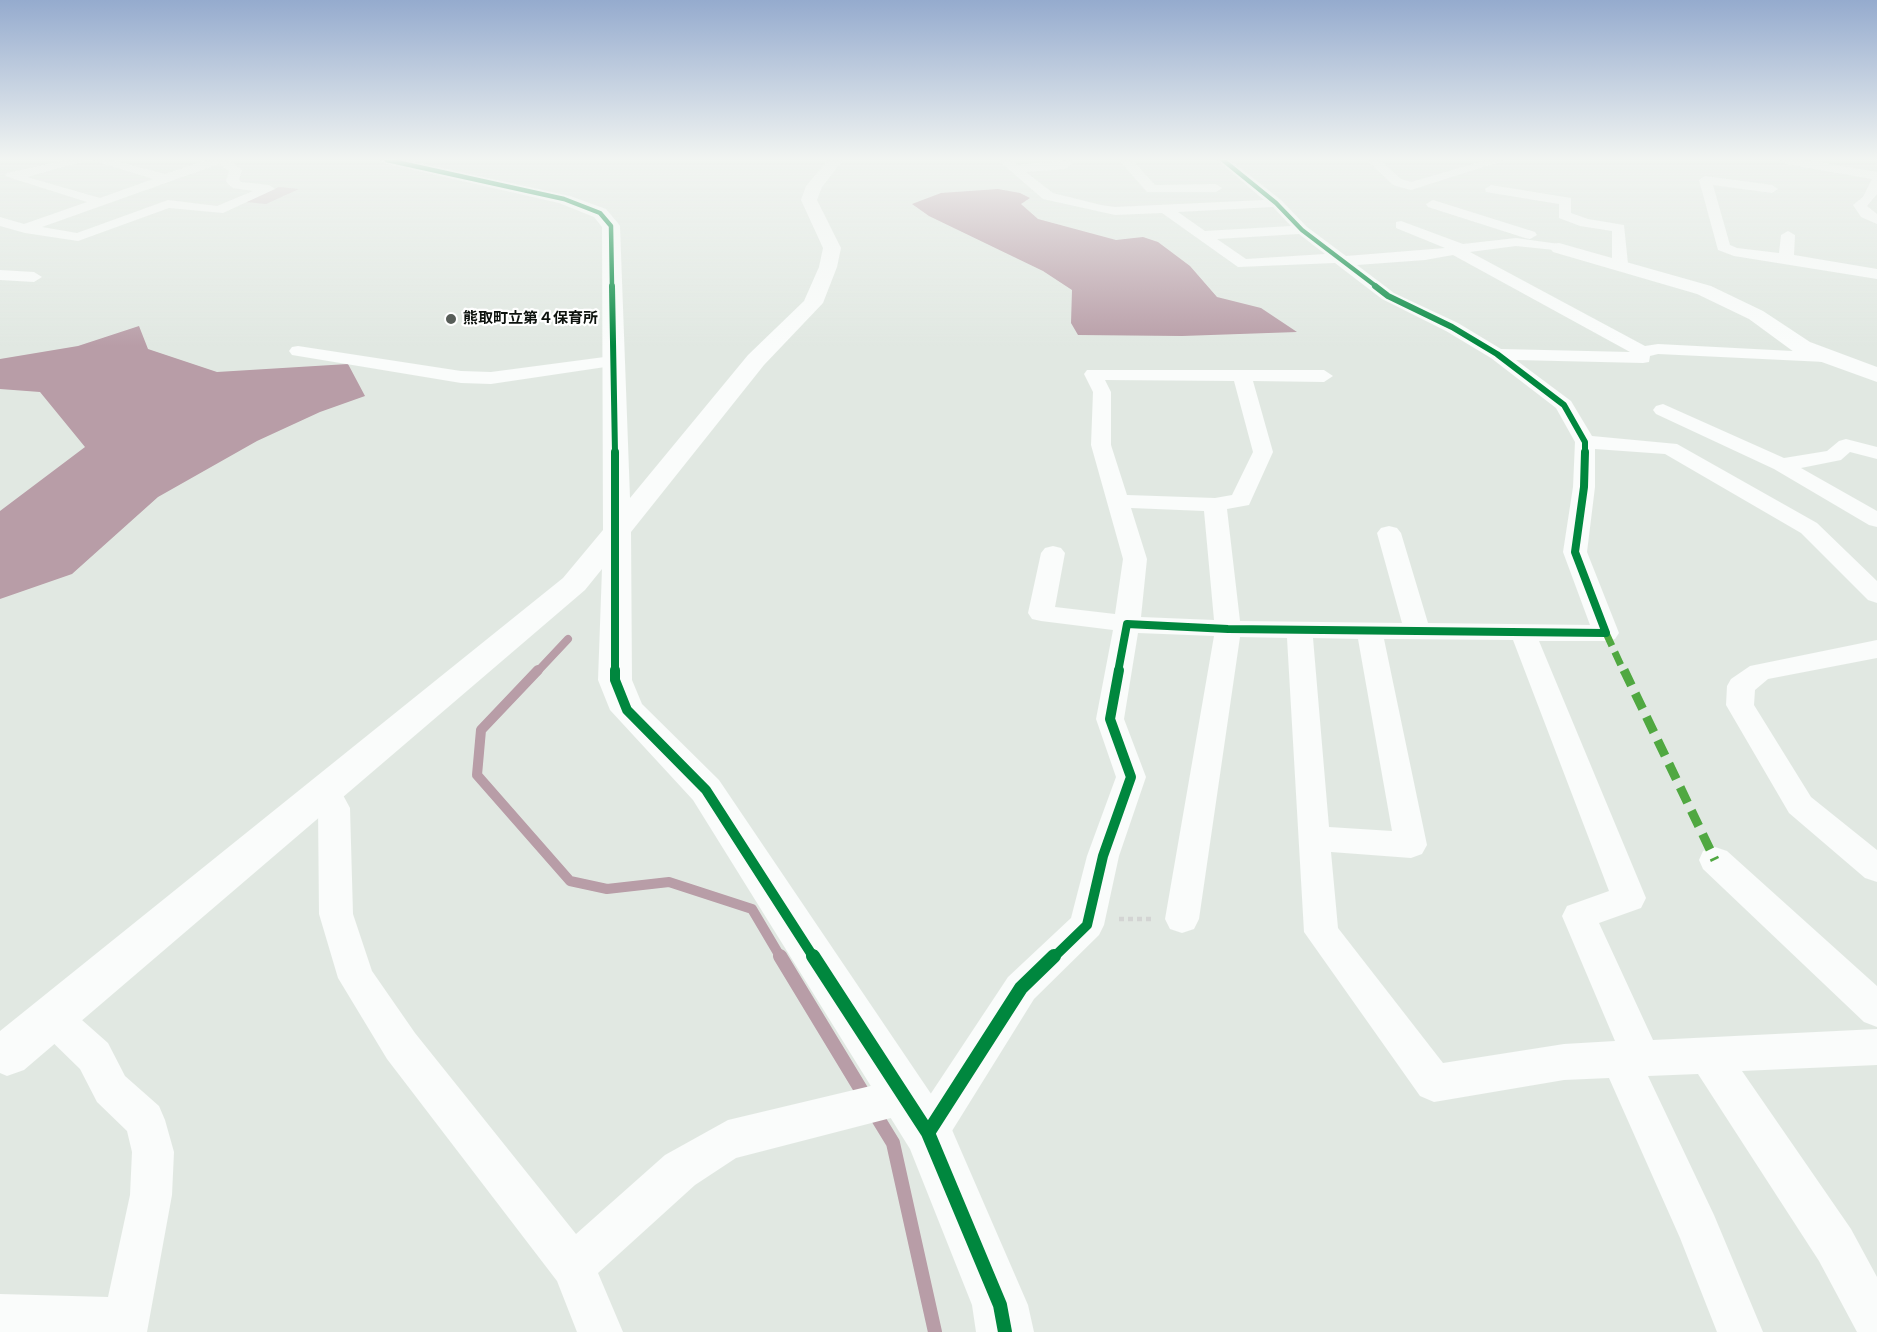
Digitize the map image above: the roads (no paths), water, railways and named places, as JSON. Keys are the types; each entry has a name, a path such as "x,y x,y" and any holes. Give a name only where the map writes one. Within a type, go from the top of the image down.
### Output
{"street":[{"path":"6,222 25,229 78,237 118,222"},
{"path":"0,238 44,222"},
{"path":"608,222 611,226 616,530 615,680 627,710 706,790 928,1133 1000,1305 1005,1332"},
{"path":"2,1057 574,584 756,360 813,303 828,267 832,248 820,222"},
{"path":"1184,222 1243,264 1425,256 1458,249 1516,242 1559,248 1669,278 1731,302 1756,315 1802,347 1877,375"},
{"path":"1053,553 1041,613 1127,624 1228,629 1606,633 1575,552 1584,487 1585,442 1564,405 1497,354 1452,327 1388,296 1294,222"},
{"path":"1489,222 1548,241 1559,248"},
{"path":"1583,222 1619,228 1620,264"},
{"path":"1716,222 1723,247 1734,252 1786,258 1877,274"},
{"path":"1401,225 1458,249 1643,352 1658,348 1825,357"},
{"path":"1202,235 1302,230"},
{"path":"1786,258 1788,235"},
{"path":"0,275 34,278"},
{"path":"298,351 461,377 491,378 612,361"},
{"path":"1497,354 1643,358 1640,354 1643,352"},
{"path":"928,1133 1021,988 1087,926 1103,856 1131,777 1110,719 1127,624 1135,559 1101,445 1102,392 1093,374 1324,376"},
{"path":"1118,501 1215,505 1241,500 1263,452 1242,375"},
{"path":"1663,410 1781,465 1877,520"},
{"path":"1585,442 1670,448 1714,433"},
{"path":"1781,465 1833,456 1846,445 1877,453"},
{"path":"1670,448 1809,528 1877,595"},
{"path":"1182,919 1228,629 1215,505"},
{"path":"1389,533 1417,630"},
{"path":"1299,630 1322,932 1434,1083 1564,1062 1877,1047"},
{"path":"1314,838 1411,846 1369,630"},
{"path":"1522,631 1629,898 1579,916 1631,1059 1740,1332"},
{"path":"1877,649 1760,672 1741,687 1740,705 1800,805 1877,869"},
{"path":"325,790 333,808 336,914 356,978 401,1046 573,1266 600,1332"},
{"path":"1715,860 1877,1010"},
{"path":"0,1317 124,1327 151,1195 153,1152 145,1120 111,1089 94,1056 52,1017"},
{"path":"1708,1055 1835,1245 1877,1323"},
{"path":"573,1266 680,1170 728,1140 904,1097"}],"waterway":[{"path":"537,672 568,639"},
{"path":"538,670 481,730 477,775 570,881 607,889 669,882 752,909 781,958"},
{"path":"780,956 866,1098"},
{"path":"874,1112 893,1143 935,1332"}],"place":[{"name":"熊取町立第４保育所","path":"451,319"}]}
